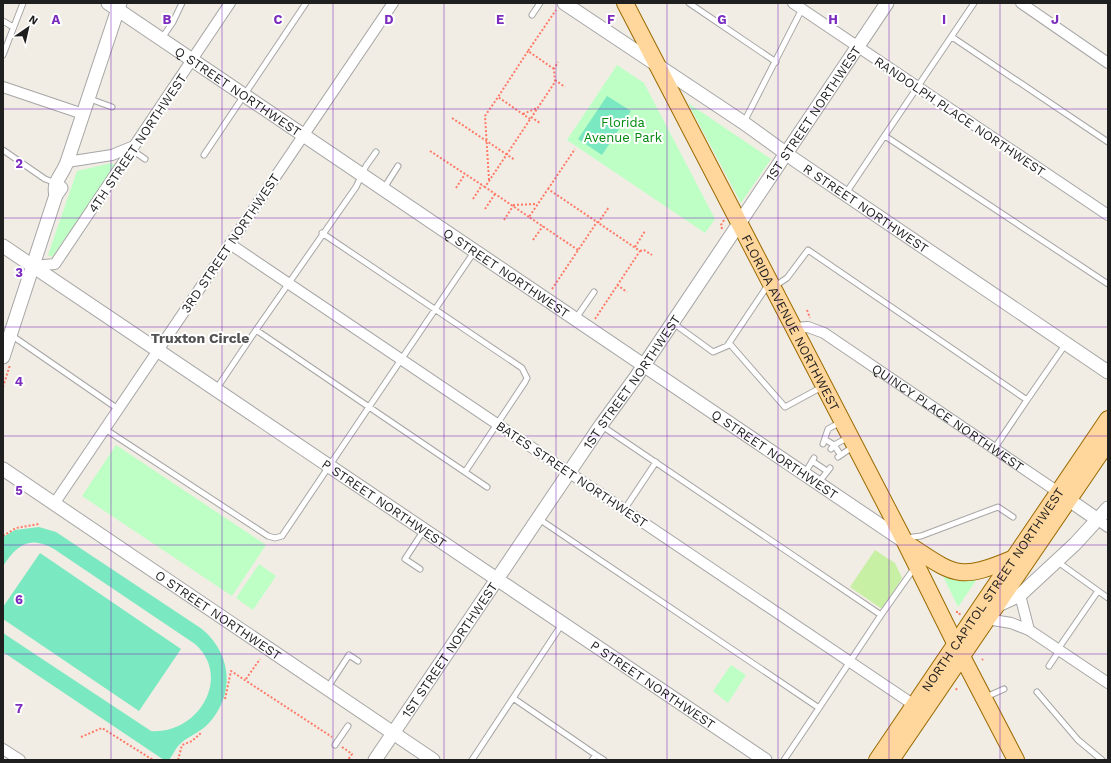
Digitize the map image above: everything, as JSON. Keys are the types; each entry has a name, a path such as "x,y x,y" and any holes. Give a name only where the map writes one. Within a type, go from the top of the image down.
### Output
{"main road":[{"name":"FLORIDA AVENUE NORTHWEST","path":"625,3 904,540 958,650 1016,760"},
{"name":"NORTH CAPITOL STREET NORTHWEST","path":"877,760 914,705 958,650 1014,558 1064,496 1108,419"},
{"path":"891,760 958,650 991,613 1064,496 1108,442"},
{"path":"904,540 948,570 962,572 986,570 1014,558"}],"street":[{"name":"4TH STREET NORTHWEST","path":"33,266 56,264 230,3"},
{"name":"3RD STREET NORTHWEST","path":"54,504 392,3"},
{"name":"1ST STREET NORTHWEST","path":"375,760 887,3"},
{"path":"1021,3 1108,62"},
{"name":"Q STREET NORTHWEST","path":"115,5 161,39 904,540"},
{"path":"3,356 8,336 33,266 56,189 63,186 66,166 89,98 115,5"},
{"name":"RANDOLPH PLACE NORTHWEST","path":"797,5 857,47 1108,215"},
{"name":"R STREET NORTHWEST","path":"560,6 656,64 1108,372"},
{"path":"3,87 83,114"},
{"path":"66,166 133,148"},
{"name":"BATES STREET NORTHWEST","path":"230,244 914,705"},
{"name":"P STREET NORTHWEST","path":"3,246 765,760"},
{"name":"QUINCY PLACE NORTHWEST","path":"794,328 808,327 824,333 1103,523"},
{"name":"O STREET NORTHWEST","path":"3,469 433,760"},
{"path":"991,613 1020,595 1057,561 1103,523 1108,508"},
{"path":"1020,595 1029,630"},
{"path":"991,613 1029,630 1108,683"},
{"path":"3,749 20,760"}],"lane":[{"path":"3,55 22,3"},
{"path":"161,39 173,22 182,3"},
{"path":"204,155 306,3"},
{"path":"532,15 540,3"},
{"path":"689,3 776,62"},
{"path":"845,194 974,3"},
{"path":"744,123 776,62 797,5"},
{"path":"3,21 13,27"},
{"path":"952,37 1108,142"},
{"path":"89,98 112,107"},
{"path":"885,136 1108,284"},
{"path":"133,148 145,159"},
{"path":"3,150 45,179 56,189"},
{"path":"216,390 322,233 356,187 361,174 376,152"},
{"path":"383,189 398,166"},
{"path":"322,233 522,368 525,373 527,378 525,382 465,472"},
{"path":"672,323 713,352 727,346 771,285 787,278 808,250 1027,400"},
{"path":"105,429 268,536 275,538 282,536 475,251"},
{"path":"575,319 594,292"},
{"path":"256,330 487,487"},
{"path":"8,336 118,409"},
{"path":"729,343 785,407 824,386"},
{"path":"994,449 1066,344"},
{"path":"842,422 828,429 825,442 839,455 852,441"},
{"path":"601,425 881,615"},
{"path":"832,447 852,441"},
{"path":"804,474 813,460 821,465 828,470 818,483"},
{"path":"624,510 656,462"},
{"path":"904,540 921,536 998,507 1013,517"},
{"path":"538,519 818,708"},
{"path":"420,569 405,559 424,530"},
{"path":"1057,561 1108,598"},
{"path":"784,760 916,564"},
{"path":"1049,666 1058,650 1098,591"},
{"path":"472,760 563,624"},
{"path":"327,688 349,655 358,661"},
{"path":"984,699 1004,689"},
{"path":"1037,692 1078,740 1102,760"},
{"path":"513,698 604,760"},
{"path":"336,743 348,726"},
{"path":"592,760 596,755"}],"path":[{"path":"489,180 485,116 560,6"},
{"path":"528,52 554,69"},
{"path":"485,187 555,80 554,69 558,62"},
{"path":"555,80 565,87"},
{"path":"498,97 523,114 540,123"},
{"path":"523,114 538,108"},
{"path":"452,118 515,160"},
{"path":"529,217 575,149"},
{"path":"430,151 578,250"},
{"path":"456,188 465,174"},
{"path":"472,199 482,185"},
{"path":"548,189 640,251 644,250 652,255"},
{"path":"485,209 495,194"},
{"path":"512,206 537,204"},
{"path":"504,220 512,206"},
{"path":"551,290 609,207"},
{"path":"533,240 542,226"},
{"path":"635,247 646,231"},
{"path":"595,319 640,251"},
{"path":"617,286 627,292"},
{"path":"807,310 811,321"},
{"path":"3,536 16,528 39,524"},
{"path":"246,680 260,659"},
{"path":"225,699 231,671 331,736 336,743 352,754 348,760"},
{"path":"81,737 102,728 153,760"},
{"path":"178,760 182,745 192,741 201,734"}],"green space":[{"name":"Florida Avenue Park","path":"617,65 644,83 715,219 705,233 567,140"},
{"path":"607,96 631,111 602,155 578,139"},
{"path":"688,103 771,159 741,203"},
{"path":"111,163 115,165 52,257 48,255 77,171"},
{"path":"116,445 266,545 232,596 82,496"},
{"path":"39,527 56,532 202,629 212,639 219,650 224,662 226,674 226,687 223,700 209,723 202,730 182,742 176,748 169,760 164,760 3,652 3,633 151,731 168,730 183,724 195,714 204,702 210,688 211,672 206,658 195,644 54,549 37,543 24,544 13,553 3,566 3,537 15,530"},
{"path":"875,550 895,563 902,578 882,609 850,587"},
{"path":"40,553 181,649 139,711 3,619 3,607"},
{"path":"259,564 276,576 253,610 236,598"},
{"path":"942,574 976,577 977,579 958,607"},
{"path":"731,665 746,675 728,703 713,691"}],"district":[{"name":"Truxton Circle","path":"200,338"}]}
